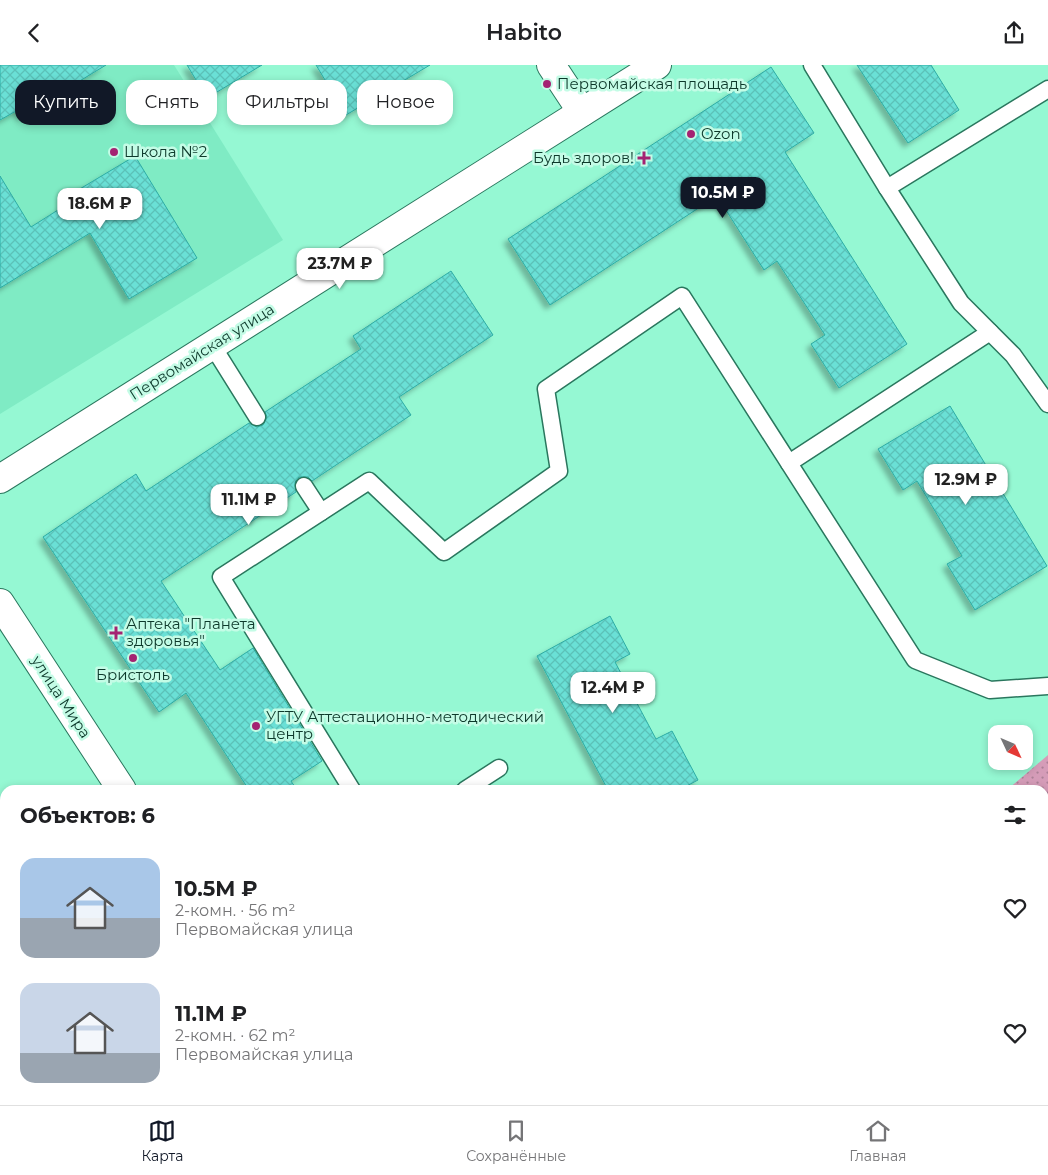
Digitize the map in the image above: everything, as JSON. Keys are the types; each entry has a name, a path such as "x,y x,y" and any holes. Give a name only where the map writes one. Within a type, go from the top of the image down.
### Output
{"main road":[{"path":"551,65 582,113"},
{"name":"Первомайская улица","path":"0,479 657,65"},
{"name":"улица Мира","path":"0,603 119,785"},
{"path":"326,1105 340,1105"}],"lane":[{"path":"812,65 961,303 1013,355 1048,404"},
{"path":"887,187 1048,89"},
{"path":"349,785 221,577 369,481 444,553 559,471 546,389 682,296 915,661 990,690 1048,686"},
{"path":"789,463 990,332"},
{"path":"212,345 257,417"},
{"path":"304,486 321,512"},
{"path":"473,785 499,768"}],"shaded area":[{"name":"Школа №2","path":"0,65 174,65 183,80 126,80 126,125 211,125 283,240 0,414"},
{"path":"1048,755 1048,785 1013,785 1030,770 1033,770 1033,768"}],"building":[{"path":"0,65 106,65 81,80 15,80 15,112 0,120"},
{"path":"187,65 262,65 237,80 227,80 227,86 217,92 217,80 196,80"},
{"path":"316,65 430,65 405,80 357,80 357,108 347,114 347,80 325,80"},
{"path":"857,65 931,65 959,110 908,143"},
{"path":"771,67 814,133 785,152 907,344 839,388 811,344 825,335 777,261 764,270 717,196 550,305 508,239"},
{"path":"135,156 197,258 129,299 90,233 0,288 0,176 31,227 69,203 68,196"},
{"path":"451,271 493,335 399,397 411,415 312,481 308,477 299,477 295,482 296,492 161,581 220,670 253,648 322,761 291,781 294,785 246,785 186,693 159,712 43,537 136,474 146,491 249,423 257,427 263,425 267,417 265,412 361,349 353,336"},
{"path":"950,406 1047,566 975,610 947,564 962,556 917,481 903,490 878,449"},
{"path":"610,616 630,654 615,662 656,739 672,731 698,780 688,785 605,785 537,656"}],"place":[{"name":"Первомайская площадь","path":"547,84"},
{"name":"Ozon","path":"691,134"},
{"name":"Школа №2","path":"114,152"},
{"name":"Будь здоров!","path":"644,158"},
{"name":"Аптека \"Планета здоровья\"","path":"116,633"},
{"name":"Бристоль","path":"133,658"},
{"name":"УГТУ Аттестационно-методический центр","path":"256,726"}]}
